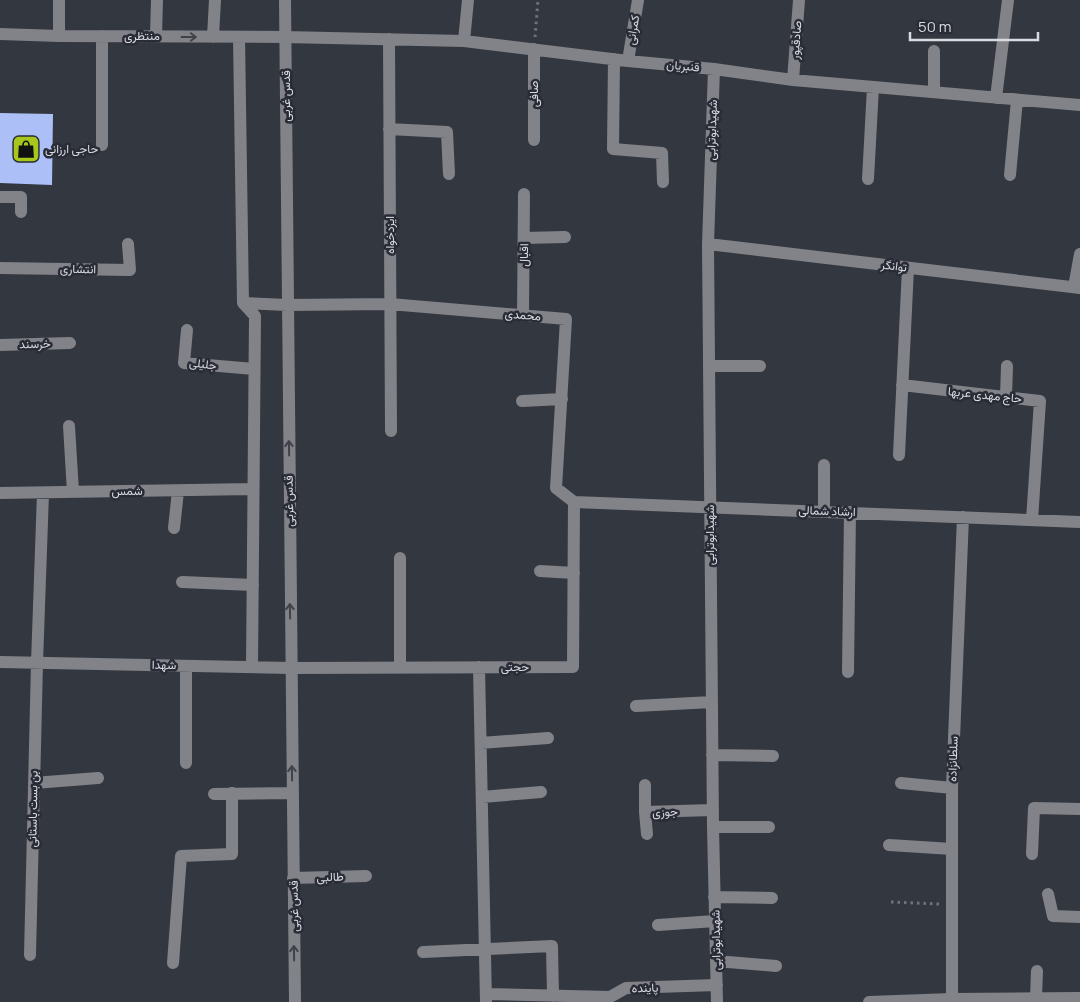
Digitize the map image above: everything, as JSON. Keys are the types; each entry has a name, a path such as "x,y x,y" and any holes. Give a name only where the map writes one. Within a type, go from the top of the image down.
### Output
{"street":[{"path":"58,0 59,36"},
{"path":"156,36 157,0"},
{"path":"213,37 215,0"},
{"name":"قدس غربی","path":"284,0 295,1002"},
{"path":"464,41 468,0"},
{"name":"کمرانی","path":"628,61 638,0"},
{"name":"صادقپور","path":"793,80 799,0"},
{"path":"996,98 1008,0"},
{"name":"منتظری","path":"0,34 285,37"},
{"path":"102,36 102,145"},
{"path":"239,37 243,303 255,316 252,667"},
{"name":"قنبریان","path":"285,37 464,41 628,61 714,69 793,80 1080,105"},
{"name":"ایزدخواه","path":"389,40 391,431"},
{"name":"صافی","path":"534,49 534,140"},
{"path":"934,51 934,92"},
{"path":"614,59 613,149 662,153 663,182"},
{"name":"شهیدابوترابی","path":"714,69 708,244 712,810 717,1002"},
{"path":"868,179 873,87"},
{"path":"1010,175 1017,100"},
{"path":"389,129 447,132 449,174"},
{"name":"اقبال","path":"523,315 524,194"},
{"path":"0,197 21,197 21,212"},
{"path":"524,238 565,236"},
{"name":"انتشاری","path":"0,268 130,270 128,244"},
{"name":"توانگر","path":"708,244 1077,288"},
{"path":"1077,288 1080,254"},
{"path":"899,454 908,268"},
{"name":"محمدی","path":"243,303 287,305 390,304 566,319 556,488 574,502"},
{"name":"جلیلی","path":"187,330 184,363 254,369"},
{"name":"خرسند","path":"0,345 70,344"},
{"path":"709,366 760,366"},
{"path":"1006,397 1007,366"},
{"name":"حاج مهدی عربها","path":"902,385 1040,401 1032,520"},
{"path":"522,401 562,399"},
{"path":"69,426 72,492"},
{"path":"824,465 824,511"},
{"name":"شمس","path":"0,493 253,490"},
{"path":"174,528 178,491"},
{"path":"37,663 43,493"},
{"name":"حجتی","path":"290,668 573,667 574,502"},
{"name":"ارشاد شمالی","path":"574,502 1080,522"},
{"path":"848,672 850,512"},
{"name":"سلطانزاده","path":"952,1000 952,788 963,517"},
{"path":"400,558 400,667"},
{"path":"540,570 574,573"},
{"path":"182,582 253,585"},
{"name":"شهدا","path":"0,662 290,668"},
{"name":"بن بست باستانی","path":"30,955 37,663"},
{"path":"186,666 186,763"},
{"path":"479,667 486,998"},
{"path":"636,706 712,702"},
{"path":"481,743 548,738"},
{"path":"712,755 773,756"},
{"path":"34,783 98,778"},
{"path":"901,783 952,788"},
{"name":"جوزی","path":"645,785 645,812 712,810"},
{"path":"482,798 541,792"},
{"path":"214,794 292,793"},
{"path":"173,963 182,856 232,854 232,794"},
{"path":"1032,854 1034,808 1080,809"},
{"path":"645,812 647,834"},
{"path":"713,827 769,827"},
{"path":"889,845 952,849"},
{"name":"طالبی","path":"293,878 366,876"},
{"path":"1048,894 1052,916 1080,917"},
{"path":"714,897 772,898"},
{"path":"658,925 715,921"},
{"path":"423,952 552,946 553,996"},
{"path":"716,961 776,966"},
{"path":"1036,998 1037,972"},
{"name":"پاینده","path":"486,998 553,996 610,999 626,988 716,985"},
{"path":"869,1002 1080,998"}],"path":[{"path":"534,49 538,0"},
{"path":"891,902 952,905"}],"building":[{"name":"حاجی ارزانی","path":"0,113 53,114 52,185 0,183"}],"place":[{"name":"حاجی ارزانی","path":"26,149"}]}
